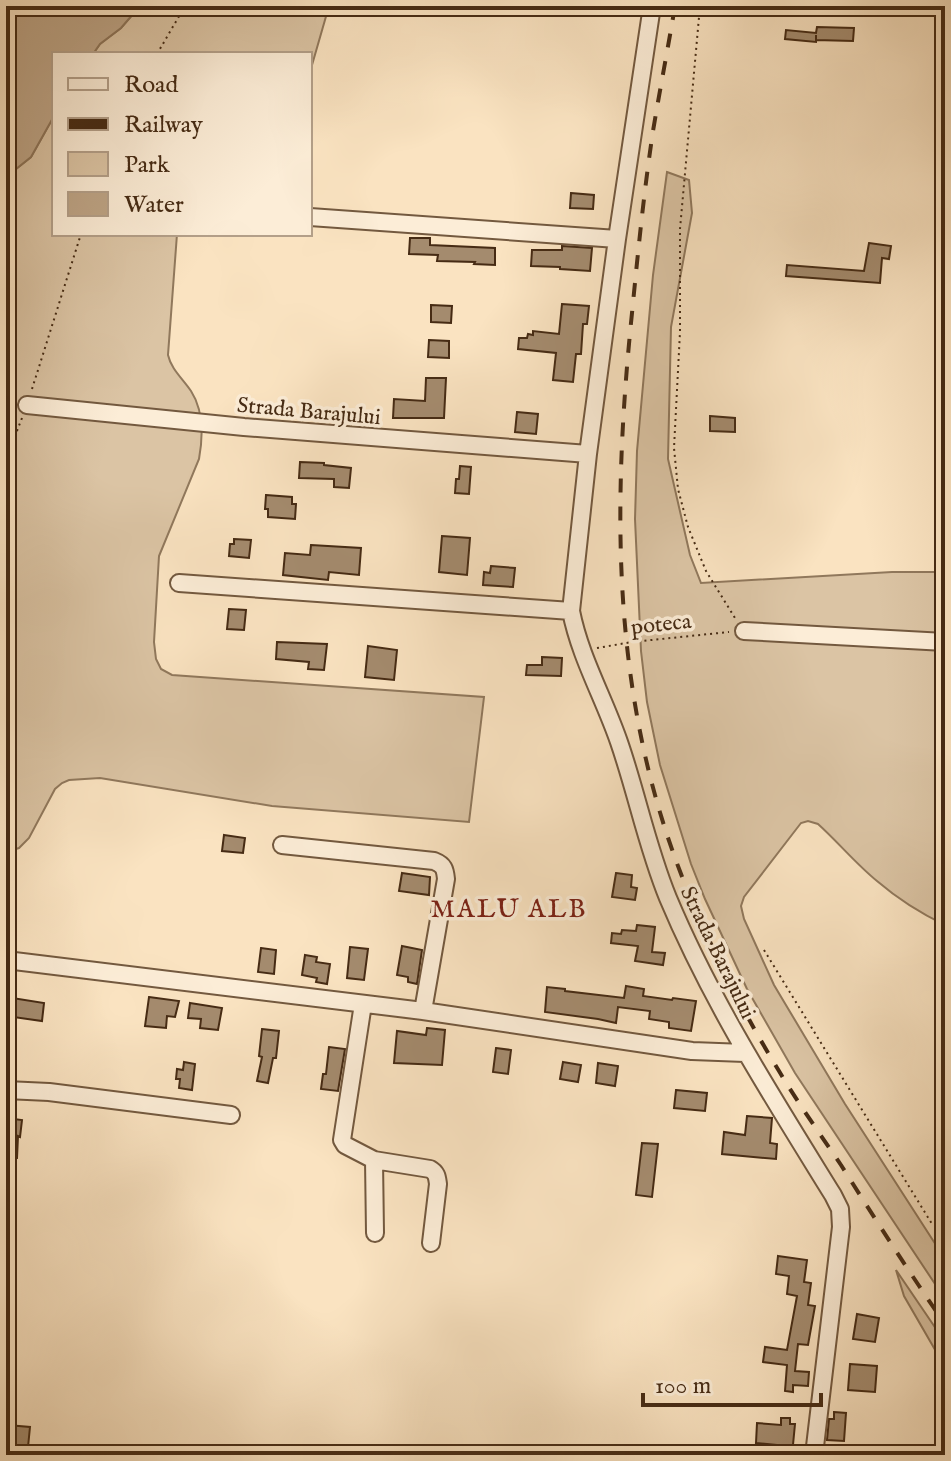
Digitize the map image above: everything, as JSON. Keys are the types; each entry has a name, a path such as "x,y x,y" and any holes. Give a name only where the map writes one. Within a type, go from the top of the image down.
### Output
{"street":[{"name":"Strada Barajului","path":"652,6 588,454 571,611 575,635 620,744 653,860 668,900 709,989 840,1209 841,1227 814,1455"},
{"path":"312,217 617,239"},
{"name":"Strada Barajului","path":"27,405 244,427 588,454"},
{"path":"179,583 571,611"},
{"path":"744,631 945,642"},
{"path":"282,845 441,864 446,879 423,1011"},
{"path":"6,960 423,1011 692,1051 745,1053"},
{"path":"363,1004 342,1140 345,1145 374,1160 434,1171 438,1184 431,1243"},
{"path":"6,1090 49,1092 231,1115"},
{"path":"374,1160 375,1233"}],"path":[{"path":"158,52 185,6"},
{"path":"700,6 680,229 680,332 674,448 678,489 688,527 706,571 744,631"},
{"path":"6,459 27,405 80,236"},
{"name":"poteca","path":"582,652 632,642 744,631"},
{"path":"764,950 932,1224 945,1226"}],"green space":[{"path":"140,6 329,6 312,65 312,52 94,52"},
{"path":"52,120 52,236 177,236 168,355 195,399 202,433 199,459 159,556 154,642 161,669 172,675 484,697 469,822 272,806 100,778 69,780 55,789 29,838 19,848 6,852 6,177 31,157"},
{"path":"667,172 689,180 692,213 671,327 668,459 690,555 701,583 945,572 945,925 893,894 818,824 808,821 801,823 744,897 741,906 774,985 845,1104 945,1259 945,1299 795,1073 747,989 691,864 660,765 647,702 641,651 635,519 637,451 653,275"},
{"path":"896,1270 945,1342 945,1367 904,1296"}],"water":[{"path":"6,6 140,6 94,52 52,52 52,120 31,157 6,177"}],"building":[{"path":"817,27 854,28 853,41 785,39 786,30 816,33"},
{"path":"571,193 594,195 593,209 570,208"},
{"path":"410,238 430,238 430,245 495,248 495,265 437,261 438,255 409,254"},
{"path":"869,243 891,246 889,259 882,258 880,283 786,276 787,265 864,271"},
{"path":"562,246 592,248 590,271 531,266 532,250 562,250"},
{"path":"562,304 589,306 587,324 583,324 581,354 576,354 573,382 553,380 556,353 518,349 519,338 533,335 533,331 559,334"},
{"path":"431,305 452,306 451,323 431,322"},
{"path":"429,340 449,341 449,358 428,357"},
{"path":"426,378 446,378 444,418 393,418 394,399 425,401"},
{"path":"517,412 538,414 536,434 515,432"},
{"path":"710,416 735,418 735,432 710,431"},
{"path":"300,462 351,468 349,488 334,487 334,479 299,478"},
{"path":"460,466 471,467 469,494 455,493"},
{"path":"266,495 292,497 292,504 296,504 295,519 268,517"},
{"path":"442,536 470,538 467,575 439,572"},
{"path":"234,539 251,540 249,558 229,556 230,544 234,544"},
{"path":"311,545 361,548 359,575 329,572 328,580 283,575 285,553 310,555"},
{"path":"491,566 515,568 513,587 483,585 484,572 490,573"},
{"path":"229,609 246,610 244,630 227,629"},
{"path":"277,642 327,644 324,670 308,669 309,662 276,659"},
{"path":"368,646 397,650 394,680 365,677"},
{"path":"542,657 562,658 561,676 526,675 527,665 542,665"},
{"path":"224,835 245,838 243,853 222,851"},
{"path":"402,873 430,877 429,895 399,891"},
{"path":"616,873 632,875 631,887 637,888 635,900 612,897"},
{"path":"637,925 655,927 652,952 665,953 663,965 635,961 638,946 611,943 612,933 636,931"},
{"path":"402,946 422,950 417,984 408,982 408,977 397,975"},
{"path":"350,947 368,949 364,980 347,978"},
{"path":"261,948 276,950 274,974 258,972"},
{"path":"305,955 317,957 316,962 330,964 327,984 302,975"},
{"path":"626,986 644,989 643,996 696,1001 691,1031 669,1028 669,1022 649,1019 650,1011 618,1007 616,1023 545,1012 547,987 624,998"},
{"path":"6,997 44,1003 42,1021 6,1016"},
{"path":"149,997 179,1001 175,1017 167,1016 166,1028 145,1026"},
{"path":"190,1003 222,1008 218,1030 200,1028 201,1019 188,1018"},
{"path":"427,1028 445,1030 442,1065 394,1063 397,1031 426,1035"},
{"path":"262,1029 279,1031 276,1058 273,1058 268,1083 257,1081 262,1057 259,1056"},
{"path":"329,1047 345,1049 338,1091 321,1089"},
{"path":"496,1048 511,1050 508,1074 493,1072"},
{"path":"184,1062 195,1064 192,1090 179,1088 180,1079 176,1079 177,1069 183,1070"},
{"path":"563,1062 581,1065 578,1082 560,1079"},
{"path":"598,1063 618,1066 615,1086 596,1083"},
{"path":"676,1090 707,1093 705,1111 674,1108"},
{"path":"747,1116 772,1118 770,1143 777,1144 776,1159 722,1154 724,1132 745,1135"},
{"path":"6,1118 22,1120 17,1158 6,1157"},
{"path":"642,1143 658,1144 652,1197 636,1195"},
{"path":"778,1256 807,1260 804,1282 811,1283 808,1305 815,1306 808,1345 798,1344 795,1371 809,1372 808,1386 793,1385 793,1392 785,1391 787,1365 763,1362 765,1347 787,1350 797,1296 787,1294 789,1276 776,1274"},
{"path":"857,1314 879,1318 875,1342 853,1339"},
{"path":"850,1364 877,1366 875,1392 848,1390"},
{"path":"834,1412 846,1413 844,1441 827,1440 829,1419 834,1419"},
{"path":"781,1418 790,1418 790,1424 795,1424 792,1455 775,1455 776,1445 756,1443 757,1423 781,1425"},
{"path":"7,1425 30,1427 28,1447 6,1445"}],"railway":[{"path":"675,6 644,199 625,390 621,465 624,615 633,689 647,763 667,836 695,908 745,1011 794,1095 945,1324"}],"district":[{"name":"MALU ALB","path":"509,908"}]}
